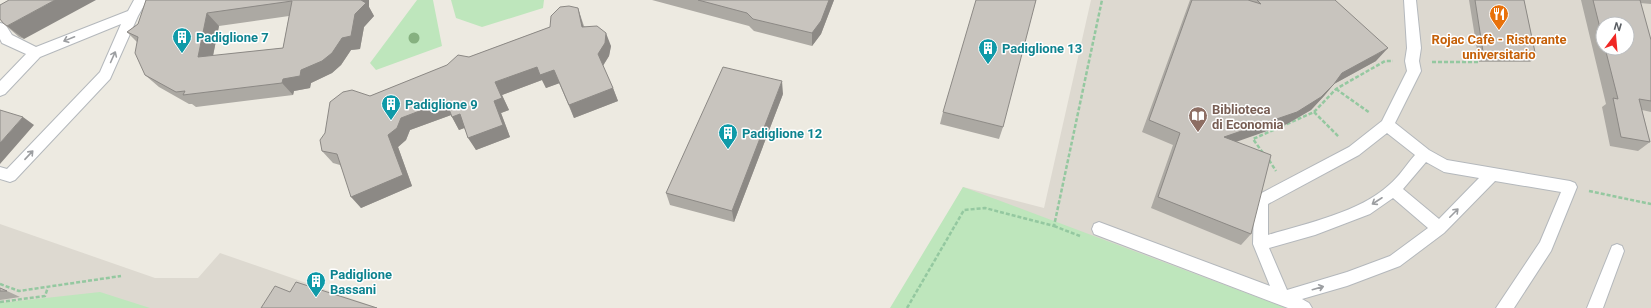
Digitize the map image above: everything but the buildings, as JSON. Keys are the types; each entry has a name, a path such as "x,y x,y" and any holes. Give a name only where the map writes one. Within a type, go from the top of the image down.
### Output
{"lane":[{"path":"0,173 10,176 105,74 132,14 141,0"},
{"path":"1282,298 1260,244 1261,201 1354,151 1387,125 1414,71 1412,61 1414,48 1410,0"},
{"path":"0,90 34,53 132,14"},
{"path":"0,28 7,39 34,53"},
{"path":"1387,125 1424,154 1444,166 1570,187 1546,246 1504,308"},
{"path":"1260,244 1315,228 1365,209 1394,190 1424,154"},
{"path":"1282,298 1347,279 1395,261 1439,228 1493,173"},
{"path":"1394,190 1439,228"},
{"path":"1099,229 1282,298 1304,308"},
{"path":"1595,308 1617,251"}],"path":[{"path":"907,308 964,210 985,208 1054,226 1102,0"},
{"path":"1379,56 1385,61"},
{"path":"1287,186 1253,139 1314,112 1336,89 1385,61 1478,62"},
{"path":"1336,89 1387,125"},
{"path":"1314,112 1354,151"},
{"path":"1570,187 1651,204"},
{"path":"0,284 19,291 121,276"},
{"path":"0,302 45,296 48,287"}],"shaded area":[{"path":"1091,0 1651,0 1651,308 895,308 963,187 1044,208"},
{"path":"0,224 155,278 198,278 220,253 378,308 0,308"}],"green space":[{"path":"417,0 433,0 442,46 376,70 370,63"},
{"path":"451,0 544,0 543,8 482,27 456,18"},
{"path":"963,187 1286,308 890,308"},
{"path":"100,292 150,308 0,308 0,303"}],"place":[{"name":"Rojac Cafè - Ristorante universitario","path":"1499,31"},
{"name":"Padiglione 7","path":"182,54"},
{"name":"Padiglione 13","path":"988,65"},
{"name":"Padiglione 9","path":"391,121"},
{"name":"Biblioteca di Economia","path":"1198,133"},
{"name":"Padiglione 12","path":"728,150"},
{"name":"Padiglione Bassani","path":"316,298"}]}
